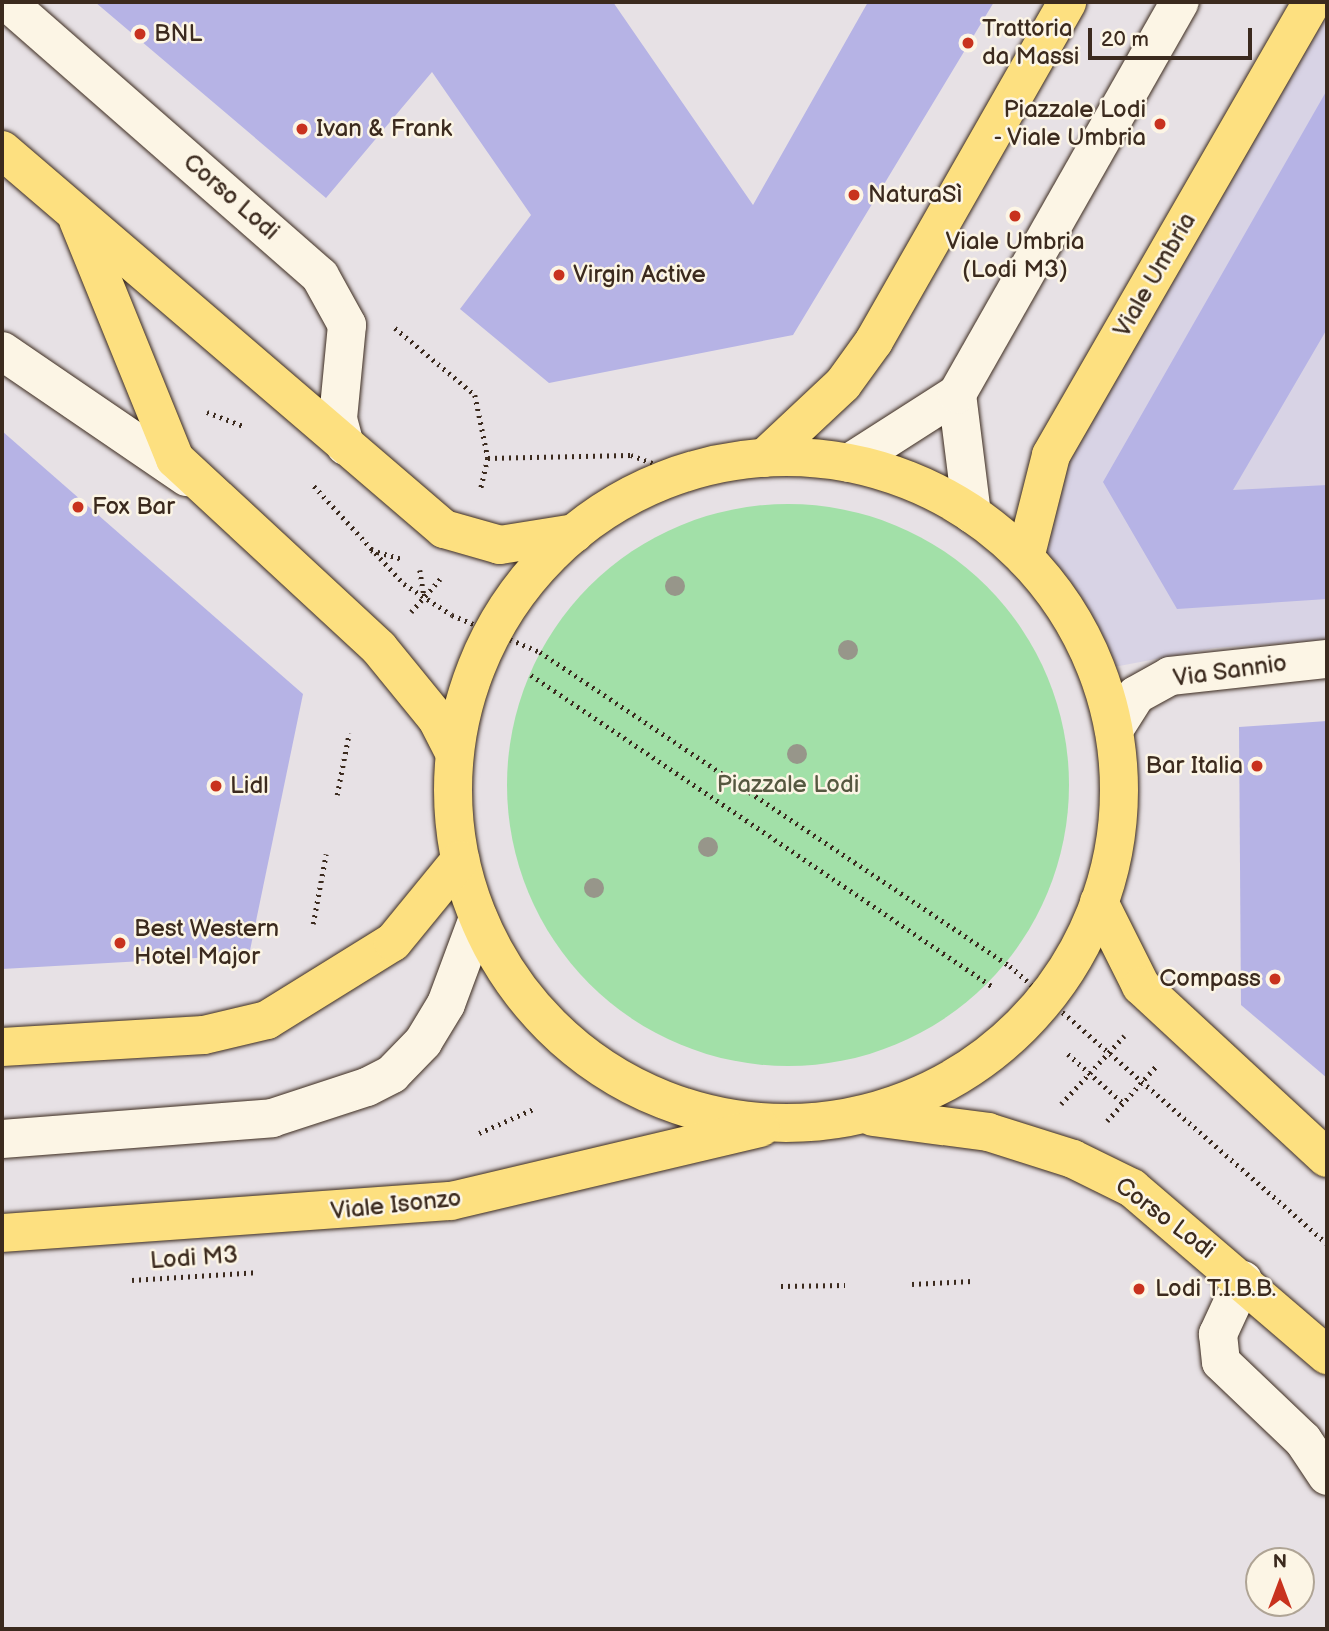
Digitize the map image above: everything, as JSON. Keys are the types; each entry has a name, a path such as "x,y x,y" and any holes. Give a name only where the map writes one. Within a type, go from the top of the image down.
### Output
{"main road":[{"path":"764,458 843,384 874,341 1067,2"},
{"name":"Viale Umbria","path":"1025,558 1051,455 1312,2"},
{"path":"2,150 423,514 460,535 500,545 575,533"},
{"path":"75,214 164,442 187,477 379,648 429,708 454,753"},
{"path":"764,458 849,463 906,480 972,514 1025,558 1080,634 1114,730 1117,826 1099,902 1046,998 973,1065 907,1099 850,1117 783,1122 687,1108 611,1074 539,1014 495,954 478,918 460,860 454,753 466,695 492,632 528,579 575,533 626,498 682,474 764,458"},
{"path":"2,1047 204,1035 267,1020 393,942 460,860"},
{"path":"1099,902 1141,986 1327,1158"},
{"name":"Corso Lodi","path":"850,1117 963,1126 1073,1159 1132,1188 1243,1280 1327,1355"},
{"name":"Viale Isonzo","path":"2,1233 452,1201 783,1122"}],"street":[{"name":"Corso Lodi","path":"7,2 306,262 343,311"},
{"path":"849,463 957,394 1180,2"},
{"path":"343,311 347,339 338,419 345,446"},
{"path":"2,351 187,477"},
{"path":"957,394 972,514"},
{"name":"Via Sannio","path":"1114,730 1136,695 1170,676 1327,659"},
{"path":"2,1139 272,1118 367,1087 392,1074 423,1042 446,1004 478,918"},
{"path":"1243,1280 1217,1334 1221,1362 1303,1440 1327,1476"}],"path":[{"path":"343,311 382,320 475,395 488,458 476,494"},
{"path":"199,411 251,430"},
{"path":"488,458 631,455 682,474"},
{"path":"305,476 384,566 424,597 492,632 540,652 1010,966 1327,1244"},
{"path":"402,622 450,568"},
{"path":"531,675 993,987"},
{"path":"337,795 349,733"},
{"path":"313,924 326,855"},
{"path":"1058,1108 1092,1075 1136,1021 1141,986"},
{"path":"1068,1054 1123,1103"},
{"path":"1101,1128 1162,1059"},
{"path":"478,1133 536,1108"},
{"name":"Lodi M3","path":"132,1280 258,1272"},
{"path":"912,1284 972,1281"},
{"path":"781,1286 845,1285"}],"shaded area":[{"path":"1327,12 1327,640 1215,648 1103,669 1082,621 1021,541"}],"green space":[{"name":"Piazzale Lodi","path":"788,504 843,509 896,525 944,551 987,586 1022,629 1048,677 1064,730 1069,785 1064,840 1048,893 1022,941 987,984 944,1019 896,1045 843,1061 788,1066 733,1061 680,1045 632,1019 589,984 554,941 528,893 512,840 507,785 512,730 528,677 554,629 589,586 632,551 680,525 733,509"}],"building":[{"path":"95,2 613,2 753,205 868,2 994,2 793,335 549,383 460,309 531,215 432,72 326,198"},
{"path":"1327,90 1327,329 1233,490 1327,485 1327,599 1177,609 1103,482"},
{"path":"2,431 303,694 249,955 2,969"},
{"path":"1327,721 1327,1078 1241,1005 1239,727"}],"place":[{"name":"BNL","path":"140,34"},
{"name":"Trattoria da Massi","path":"968,43"},
{"name":"Piazzale Lodi - Viale Umbria","path":"1160,124"},
{"name":"Ivan & Frank","path":"302,129"},
{"name":"NaturaSì","path":"854,195"},
{"name":"Viale Umbria (Lodi M3)","path":"1015,216"},
{"name":"Virgin Active","path":"559,275"},
{"name":"Fox Bar","path":"78,507"},
{"name":"Bar Italia","path":"1257,766"},
{"name":"Lidl","path":"216,786"},
{"name":"Best Western Hotel Major","path":"120,943"},
{"name":"Compass","path":"1275,979"},
{"name":"Lodi T.I.B.B.","path":"1139,1289"}]}
